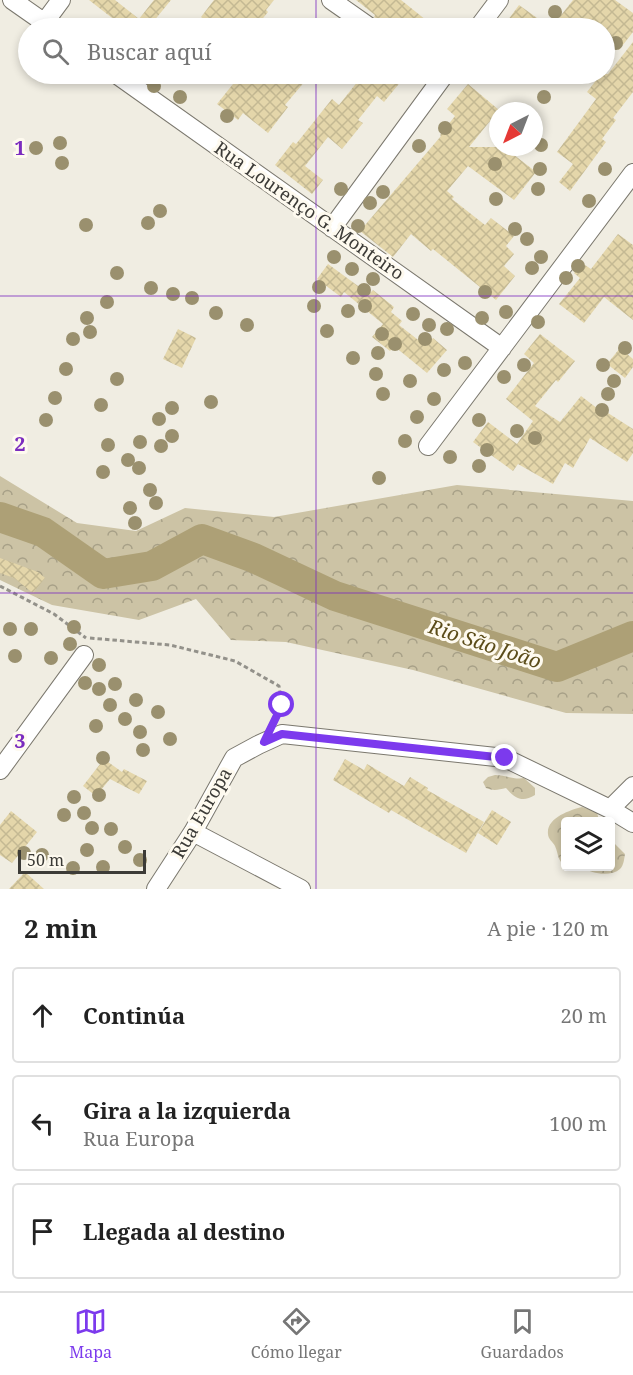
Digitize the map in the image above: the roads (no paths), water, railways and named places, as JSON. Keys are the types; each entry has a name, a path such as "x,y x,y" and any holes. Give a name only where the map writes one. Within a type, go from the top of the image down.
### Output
{"street":[{"path":"12,0 37,18"},
{"path":"52,18 61,0"},
{"path":"331,0 357,18"},
{"path":"486,18 499,0"},
{"name":"Rua Lourenço G. Monteiro","path":"130,84 502,348"},
{"path":"332,228 434,84"},
{"path":"428,446 633,173"},
{"path":"0,770 85,646"},
{"name":"Rua Europa","path":"156,889 193,832 234,758 282,734 505,758 610,809 633,823"},
{"path":"610,809 633,786"},
{"path":"193,832 301,889"}],"waterway":[{"name":"Rio São João","path":"0,517 43,532 103,574 152,566 202,539 254,558 335,596 557,667 633,636"}]}
